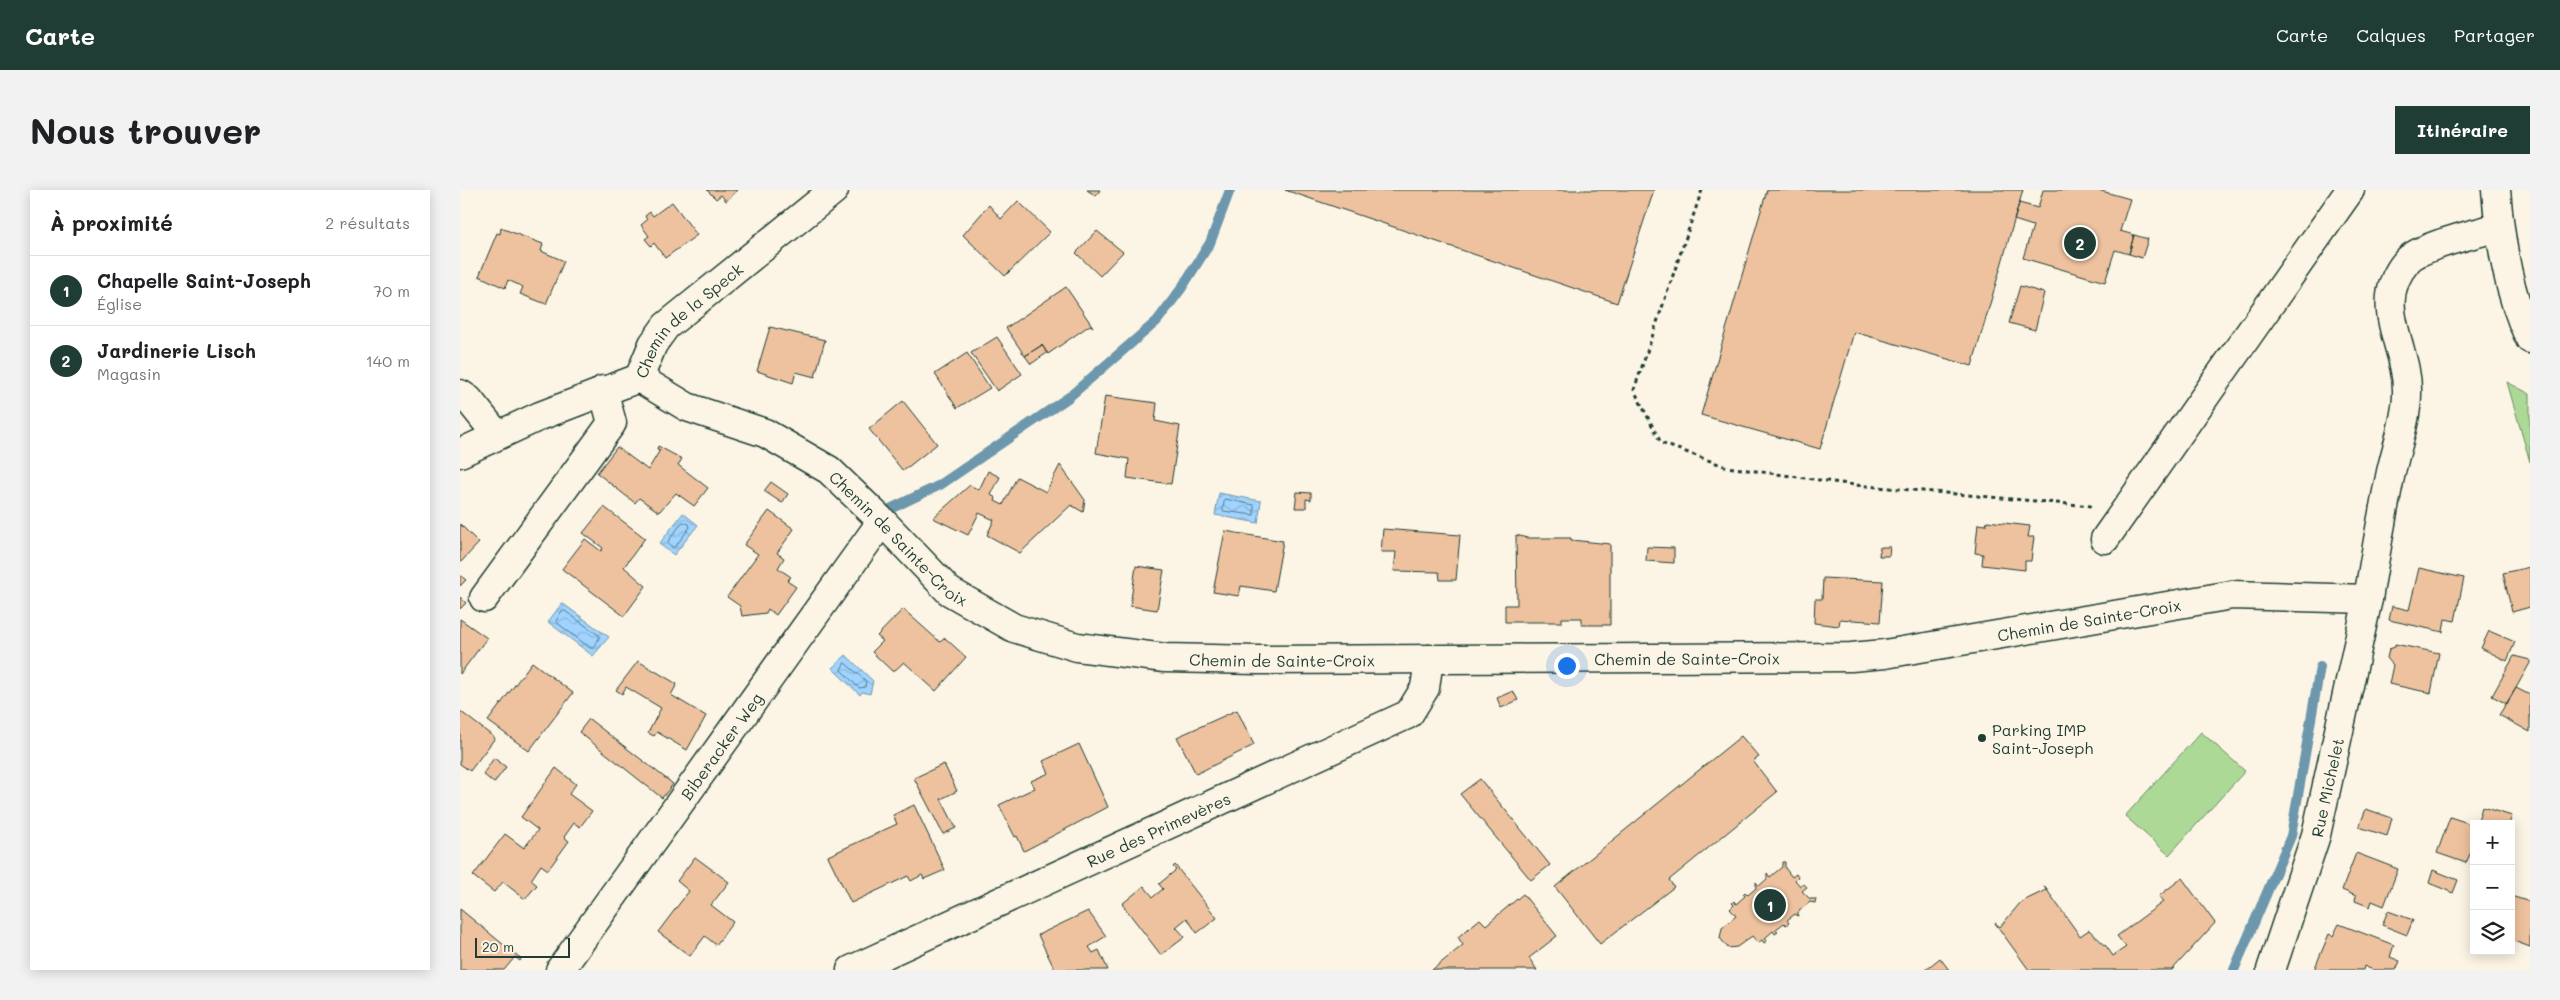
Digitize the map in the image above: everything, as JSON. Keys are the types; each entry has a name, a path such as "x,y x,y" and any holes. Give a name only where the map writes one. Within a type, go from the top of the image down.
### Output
{"street":[{"name":"Chemin de la Speck","path":"460,453 602,390 639,378 653,344 666,326 834,190"},
{"path":"2105,539 2350,190"},
{"path":"2496,190 2499,227 2512,290 2530,339"},
{"path":"2368,600 2384,504 2408,396 2406,368 2390,322 2392,285 2408,259 2440,244 2499,227"},
{"name":"Chemin de Sainte-Croix","path":"639,378 687,407 765,433 829,470 882,521 948,592 1014,628 1077,647 1165,658 1851,657 1894,652 2232,595 2368,600"},
{"path":"484,598 612,423 602,390"},
{"path":"460,394 469,400 497,435"},
{"name":"Biberacker Weg","path":"560,970 882,521"},
{"name":"Rue Michelet","path":"2272,970 2316,835 2368,600"},
{"name":"Rue des Primevères","path":"851,970 1410,714 1425,688 1429,659"}],"path":[{"path":"1702,190 1634,390 1661,443 1727,467 1846,484 2127,509"}],"green space":[{"path":"2507,382 2530,394 2530,462"},
{"path":"2201,732 2245,771 2169,855 2125,816"}],"water":[{"path":"1219,493 1261,501 1258,523 1215,515"},
{"path":"683,513 698,525 674,555 659,544"},
{"path":"562,603 609,637 593,656 548,622"},
{"path":"846,655 873,681 870,694 862,692 860,695 832,668"}],"building":[{"path":"707,190 738,190 726,201 721,195 716,199"},
{"path":"1087,190 1100,190 1096,196"},
{"path":"1285,190 1654,190 1617,303"},
{"path":"1767,190 2023,190 1972,366 1854,332 1820,449 1701,415"},
{"path":"2043,190 2098,190 2130,199 2120,231 2134,235 2129,254 2115,250 2105,282 2023,258 2033,226 2014,220 2019,203 2038,208"},
{"path":"1018,201 1050,232 1005,276 963,235 989,205 1001,219"},
{"path":"672,202 697,235 665,258 654,243 651,246 645,239 649,236 641,225 647,220 645,216 650,212 653,216"},
{"path":"501,228 543,244 541,251 564,261 546,304 520,294 523,287 508,280 505,288 479,276 497,233 500,234"},
{"path":"1097,231 1123,252 1100,276 1076,253"},
{"path":"2134,235 2148,239 2142,258 2129,254"},
{"path":"2020,286 2044,293 2035,330 2009,323"},
{"path":"1066,287 1093,327 1090,325 1048,354 1042,345 1025,356 1006,328"},
{"path":"770,327 825,340 815,377 796,372 793,383 757,371"},
{"path":"997,337 1022,374 997,391 971,353"},
{"path":"1042,345 1047,353 1031,364 1025,356"},
{"path":"967,353 990,388 957,408 935,374"},
{"path":"1105,396 1157,403 1155,421 1180,426 1171,484 1127,478 1129,459 1096,453"},
{"path":"903,401 937,444 903,471 869,429"},
{"path":"658,446 682,459 678,465 708,488 694,506 676,493 659,512 639,498 635,503 597,473 617,447 648,470 660,450 657,449"},
{"path":"1060,465 1085,500 1083,512 1071,505 1020,553 987,535 994,520 979,513 968,535 933,518 970,485 979,490 988,471 1000,477 991,495 996,498 995,501 1003,505 1017,477 1046,492"},
{"path":"771,482 788,494 782,503 764,491"},
{"path":"1297,492 1311,493 1311,500 1306,499 1306,508 1295,508"},
{"path":"604,507 645,538 624,567 646,586 624,616 562,569 585,539 601,551 603,548 583,533"},
{"path":"769,511 794,529 777,553 784,558 778,568 791,577 787,581 796,587 776,615 768,609 766,613 742,616 740,606 727,597 758,554 744,545"},
{"path":"1987,521 2030,526 2028,537 2034,537 2031,561 2025,561 2025,570 1982,565 1983,554 1975,553 1978,524 1986,525"},
{"path":"460,524 479,543 460,563"},
{"path":"1383,529 1460,535 1456,580 1440,580 1439,572 1394,571 1396,552 1381,552"},
{"path":"1225,531 1283,541 1274,591 1241,586 1239,596 1213,592"},
{"path":"1516,535 1527,538 1571,538 1571,540 1610,544 1610,625 1582,625 1582,618 1562,618 1562,622 1505,622 1505,605 1517,605"},
{"path":"1647,547 1674,548 1674,563 1646,561"},
{"path":"1880,547 1890,547 1889,556 1879,556"},
{"path":"1136,566 1164,570 1157,610 1130,606"},
{"path":"2530,567 2530,607 2512,612 2503,573"},
{"path":"2419,568 2464,578 2455,621 2445,619 2443,632 2389,620 2392,606 2409,610"},
{"path":"460,575 466,580 460,586"},
{"path":"1823,578 1883,581 1880,622 1840,619 1839,626 1814,623 1815,599 1822,599"},
{"path":"460,597 466,603 460,609"},
{"path":"903,609 940,642 945,638 966,657 936,691 904,662 893,672 872,652 883,641 877,636"},
{"path":"460,619 487,638 460,674"},
{"path":"2489,631 2515,642 2507,661 2481,648"},
{"path":"2395,644 2439,653 2431,693 2389,684 2393,665 2387,658 2389,649 2395,647"},
{"path":"2514,656 2530,660 2530,663 2507,704 2492,696"},
{"path":"638,661 677,684 671,695 706,716 687,750 657,732 654,736 648,733 661,708 626,687 622,694 616,690"},
{"path":"532,662 573,693 529,751 488,721"},
{"path":"2516,688 2530,695 2530,732 2499,715"},
{"path":"1513,691 1518,700 1501,708 1497,698"},
{"path":"1237,710 1254,745 1196,774 1177,737"},
{"path":"460,711 495,738 470,771 460,764"},
{"path":"589,719 673,784 662,798 579,732"},
{"path":"1741,736 1759,757 1753,761 1777,792 1669,880 1674,887 1600,944 1555,887"},
{"path":"1079,744 1108,807 1024,851 999,805 1035,788 1031,781 1049,773 1043,761"},
{"path":"494,758 506,767 494,783 483,774"},
{"path":"944,764 957,791 941,799 956,828 943,834 914,778"},
{"path":"556,768 576,784 569,794 592,811 580,827 574,823 564,837 569,841 548,870 541,865 531,880 537,885 525,899 503,882 494,892 473,876 505,834 524,848 538,830 521,817"},
{"path":"1480,779 1550,865 1531,880 1460,794"},
{"path":"914,805 945,870 924,879 922,875 911,881 908,876 851,903 828,856 897,824 893,815"},
{"path":"2482,807 2512,816 2510,820 2478,820"},
{"path":"2366,809 2392,818 2387,836 2359,827"},
{"path":"2450,817 2470,824 2470,854 2466,863 2437,853"},
{"path":"2356,853 2398,869 2384,906 2372,901 2370,907 2355,901 2356,896 2342,890"},
{"path":"695,857 729,882 711,905 733,922 716,945 705,936 690,956 658,932 689,891 677,881"},
{"path":"1782,862 1785,862 1785,868 1792,877 1796,874 1798,877 1795,880 1800,886 1804,884 1807,887 1802,891 1810,899 1816,899 1815,903 1810,902 1798,912 1798,916 1795,914 1787,920 1789,923 1786,925 1784,923 1775,930 1778,932 1775,934 1773,931 1765,938 1767,941 1764,943 1762,940 1758,943 1752,936 1737,947 1728,948 1720,938 1722,928 1736,916 1730,909 1734,905 1732,903 1734,901 1736,904 1745,896 1743,894 1745,892 1748,895 1756,888 1756,882 1759,886 1767,879 1767,873 1770,877 1782,867"},
{"path":"1175,865 1217,918 1197,933 1187,918 1176,927 1185,937 1161,955 1122,904 1144,886 1153,897 1163,889 1159,884 1176,870 1173,867"},
{"path":"2433,870 2458,880 2453,893 2429,883"},
{"path":"2182,878 2215,923 2172,970 2029,970 1995,923 2000,927 2021,902 2046,890 2044,886 2080,936 2089,930 2106,946 2113,956 2126,947 2117,936 2163,902 2159,896"},
{"path":"1523,894 1557,936 1529,958 1537,970 1432,970 1463,945 1458,937 1480,919 1486,925"},
{"path":"2515,897 2530,902 2530,947 2515,941"},
{"path":"460,909 521,959 520,961 515,957 504,970 460,970"},
{"path":"1088,911 1106,936 1089,947 1093,953 1099,950 1108,970 1055,970 1038,935"},
{"path":"2388,911 2413,920 2407,935 2382,925"},
{"path":"2339,924 2394,945 2390,957 2400,961 2396,970 2373,970 2364,966 2363,970 2314,970 2329,934 2333,936"},
{"path":"1940,958 1949,970 1925,970"}],"waterway":[{"path":"890,509 940,485 1069,397 1157,321 1181,289 1210,243 1230,190"},
{"path":"2234,970 2291,836 2320,667"}],"place":[{"name":"Jardinerie Lisch","path":"2080,243"},
{"name":"Parking IMP Saint-Joseph","path":"1982,738"},
{"name":"Chapelle Saint-Joseph","path":"1770,905"}]}
